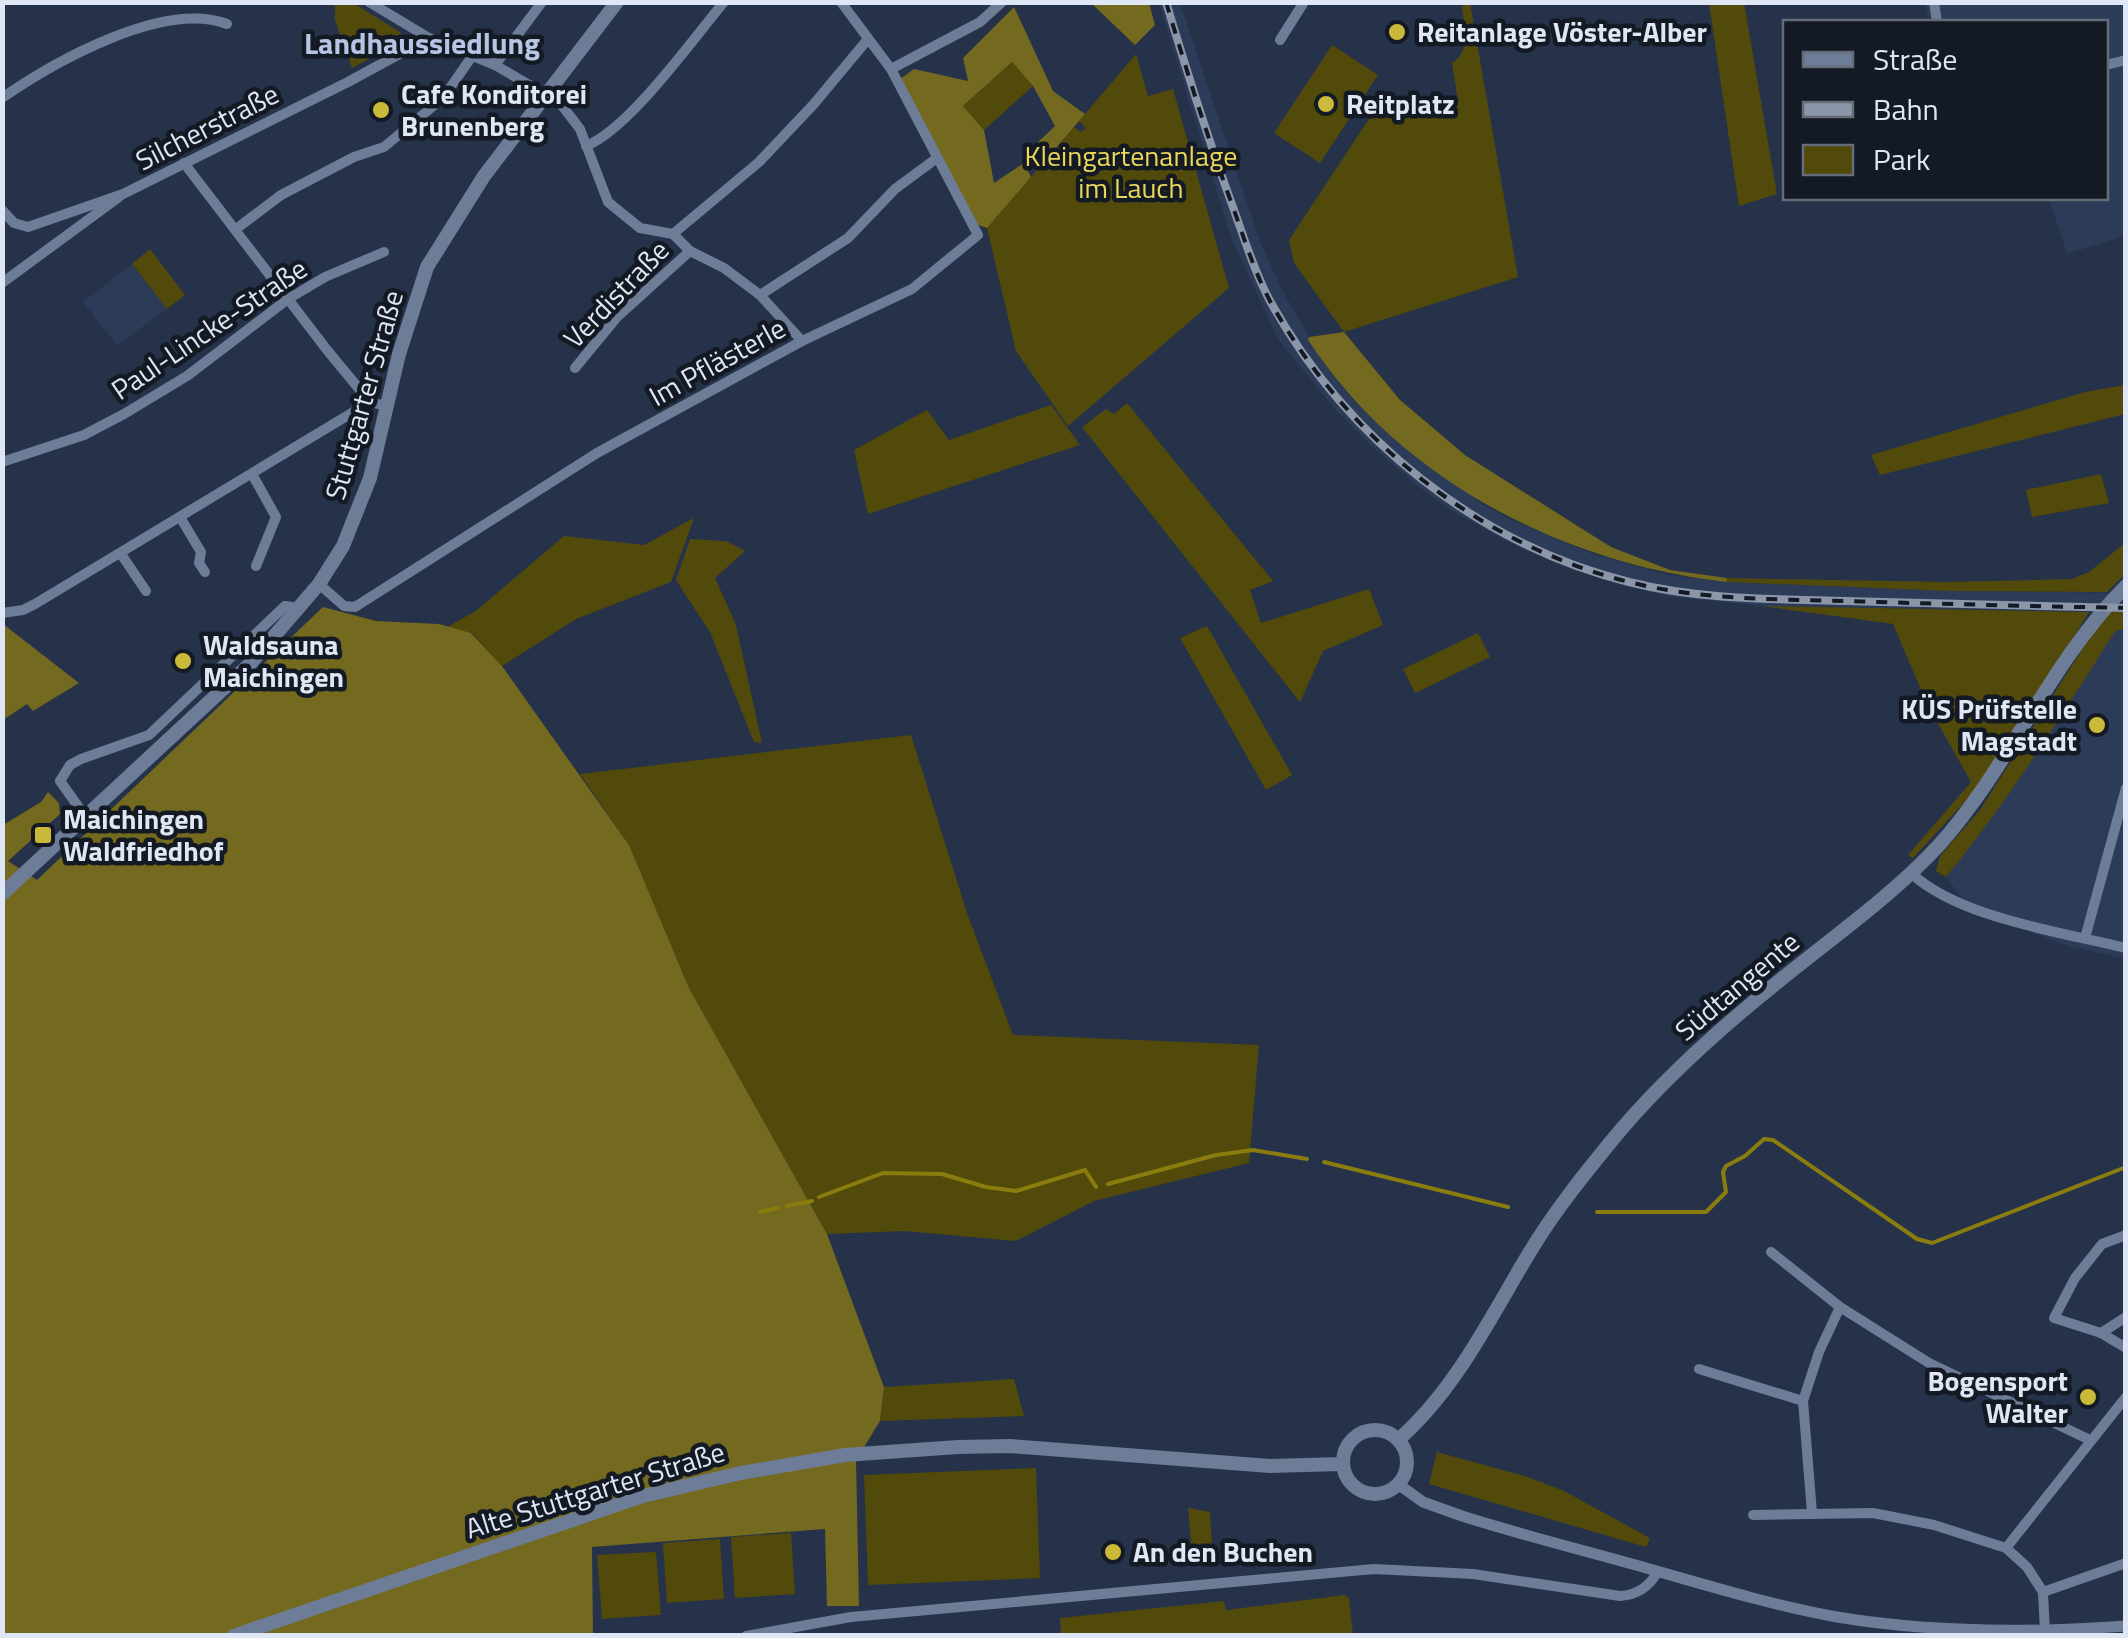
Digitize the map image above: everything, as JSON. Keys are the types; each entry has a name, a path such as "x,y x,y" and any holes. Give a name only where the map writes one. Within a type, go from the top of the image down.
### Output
{"main road":[{"name":"Stuttgarter Straße","path":"2,894 220,693 319,584 343,546 370,478 408,319 427,267 484,176 617,2"},
{"name":"Südtangente","path":"1398,1440 1452,1378 1550,1220 1650,1096 1734,1017 1911,873 1990,782 2076,644 2126,586"},
{"path":"1381,1431 1398,1440 1407,1467 1398,1484 1390,1491 1369,1494 1350,1484 1342,1464 1347,1446 1362,1433 1381,1431"},
{"name":"Alte Stuttgarter Straße","path":"234,1636 588,1512 690,1484 828,1458 912,1449 1010,1446 1270,1466 1342,1464"}],"street":[{"name":"Verdistraße","path":"370,2 384,6 429,38 496,65 566,109 608,202 640,228 673,234 690,250 724,268 760,295 802,341"},
{"path":"496,65 542,2"},
{"path":"586,146 601,140 627,117 724,2"},
{"name":"Im Pflästerle","path":"319,584 344,606 355,607 598,453 802,341 912,289 978,234 891,68 841,2"},
{"path":"891,68 980,22 1002,2"},
{"path":"1280,40 1304,2"},
{"path":"2,98 84,46 122,31 193,18 212,17 227,24"},
{"name":"Silcherstraße","path":"2,210 14,224 28,227 124,194 429,38"},
{"path":"673,234 759,162 813,106 868,39"},
{"path":"236,229 280,195 384,147 442,98 474,55"},
{"path":"760,295 848,238 895,189 937,158"},
{"path":"184,163 370,402 386,406"},
{"path":"2,283 124,194"},
{"name":"Verdistraße","path":"574,368 617,317 690,250"},
{"name":"Paul-Lincke-Straße","path":"2,462 84,435 124,414 187,376 288,299 325,277 384,252"},
{"path":"2,613 23,610 121,554 370,402"},
{"path":"252,474 276,518 256,566"},
{"path":"180,517 201,552 199,563 205,572"},
{"path":"121,554 146,592"},
{"name":"Stuttgarter Straße","path":"84,816 60,781 70,765 149,735 285,606 300,608"},
{"path":"2085,938 2126,788"},
{"path":"1911,873 1930,890 1962,906 2126,948"},
{"path":"2126,1235 2102,1244 2075,1278 2054,1318 2100,1333 2126,1348"},
{"path":"1771,1252 1840,1308 1929,1362 2090,1440"},
{"path":"1812,1513 1803,1400 1818,1352 1840,1308"},
{"path":"2100,1333 2126,1318"},
{"path":"1700,1369 1803,1400"},
{"path":"2006,1548 2126,1398"},
{"path":"1398,1484 1423,1502 1443,1510 1734,1595 1851,1619 1940,1628 2045,1632 2126,1626"},
{"path":"1752,1515 1874,1513 1934,1525 2006,1548 2027,1567 2043,1592 2045,1632"},
{"path":"2043,1592 2126,1563"},
{"path":"746,1636 851,1617 1278,1576 1412,1569 1626,1596 1646,1587 1658,1571"}],"shaded area":[{"path":"1091,3 1149,3 1155,25 1135,45"},
{"path":"1159,3 1180,3 1260,242 1308,341 1349,395 1479,502 1590,553 1668,575 1726,582 1950,591 2125,593 2125,612 1762,606 1666,596 1615,583 1545,557 1456,513 1416,485 1369,443 1279,341 1232,240"},
{"path":"1925,3 2125,3 2125,236 2067,254 2050,200 2108,200 2108,20 1929,20"},
{"path":"1014,7 1053,91 1085,114 1043,163 1035,145 1055,126 1033,86 1012,62 963,106 984,130 994,183 1024,163 1031,177 987,228 975,224 900,79 914,69 968,81 963,58"},
{"path":"132,264 167,309 117,345 83,302"},
{"path":"1344,332 1400,400 1465,455 1611,547 1670,570 1727,578 1726,582 1604,556 1546,534 1437,473 1389,434 1346,390 1308,340"},
{"path":"323,607 376,621 439,624 471,633 502,666 629,845 689,988 827,1234 884,1387 880,1421 856,1460 859,1606 827,1606 825,1529 592,1547 593,1635 3,1636 3,825 41,802 48,792 59,803 60,814 8,861 37,880"},
{"path":"2,624 79,683 33,711 27,704 3,720"},
{"path":"2125,629 2125,959 2069,946 1974,911 1946,878 2062,715 2115,630"}],"green space":[{"path":"1467,2 1518,277 1344,332 1294,263 1289,240 1369,119 1458,101 1452,63 1464,45 1462,7"},
{"path":"335,3 353,3 400,32 404,40 352,68 335,20"},
{"path":"1709,3 1744,3 1777,194 1739,206"},
{"name":"Reitplatz","path":"1332,45 1378,75 1320,163 1274,133"},
{"name":"Kleingartenanlage im Lauch","path":"1136,54 1148,96 1173,89 1229,288 1068,426 1016,351 987,228 1074,127 1081,132 1086,128 1079,121"},
{"path":"1012,62 1033,86 984,130 963,106"},
{"path":"150,249 185,295 167,309 132,264"},
{"path":"2125,385 2125,414 1880,475 1871,455 2085,392"},
{"path":"1127,403 1273,581 1250,590 1261,623 1369,589 1383,625 1323,651 1300,702 1082,427 1106,409 1114,414"},
{"path":"1051,405 1080,445 868,514 854,450 927,410 949,440"},
{"path":"2101,474 2109,503 2032,517 2026,490"},
{"path":"694,518 671,582 576,619 502,666 472,633 445,628 476,611 564,536 644,545"},
{"path":"690,539 726,541 745,551 715,578 736,625 762,743 754,742 710,632 676,580"},
{"path":"2125,543 2125,574 2107,592 1950,591 1726,582 1727,578 1949,582 2072,579 2089,572"},
{"path":"1762,606 2089,612 2001,755 1972,794 1913,858 1908,855 1971,782 1927,704 1893,624"},
{"path":"2106,612 2125,612 2125,629 2115,631 2034,757 1969,848 1946,877 1936,871 1940,856 1980,810"},
{"path":"1207,626 1292,775 1266,790 1180,638"},
{"path":"1478,633 1490,657 1415,693 1403,669"},
{"path":"911,735 967,913 1013,1035 1259,1045 1249,1163 1094,1201 1016,1241 904,1231 827,1234 689,988 629,845 580,774"},
{"path":"1014,1379 1024,1416 880,1421 884,1387"},
{"path":"1437,1452 1564,1491 1650,1538 1646,1547 1429,1484"},
{"path":"1036,1468 1040,1578 868,1585 864,1475"},
{"path":"1188,1508 1210,1512 1213,1563 1193,1565"},
{"path":"791,1533 795,1594 735,1598 731,1537"},
{"path":"720,1539 724,1599 667,1603 663,1543"},
{"path":"656,1552 661,1615 602,1619 597,1555"},
{"path":"1345,1595 1349,1598 1353,1635 1061,1635 1060,1618 1224,1601 1226,1610"}],"waterway":[{"path":"1597,1212 1706,1212 1726,1192 1726,1166 1764,1139 1773,1140 1917,1239 1932,1243 2126,1167"},
{"path":"1108,1184 1216,1155 1253,1150 1307,1159"},
{"path":"1324,1162 1508,1207"},
{"path":"819,1197 883,1173 942,1174 1016,1191 1085,1170 1096,1187"},
{"path":"787,1206 812,1201"},
{"path":"760,1212 778,1208"}],"railway":[{"path":"1166,2 1250,257 1270,301 1301,351 1377,440 1421,479 1469,513 1573,565 1629,582 1683,592 1764,599 2126,608"}],"place":[{"name":"Reitanlage Vöster-Alber","path":"1397,32"},
{"name":"Reitplatz","path":"1326,104"},
{"name":"Cafe Konditorei Brunenberg","path":"381,110"},
{"name":"Waldsauna Maichingen","path":"183,661"},
{"name":"KÜS Prüfstelle Magstadt","path":"2097,725"},
{"name":"Maichingen Waldfriedhof","path":"43,835"},
{"name":"Bogensport Walter","path":"2088,1397"},
{"name":"An den Buchen","path":"1113,1552"}],"district":[{"name":"Landhaussiedlung","path":"422,44"}]}
